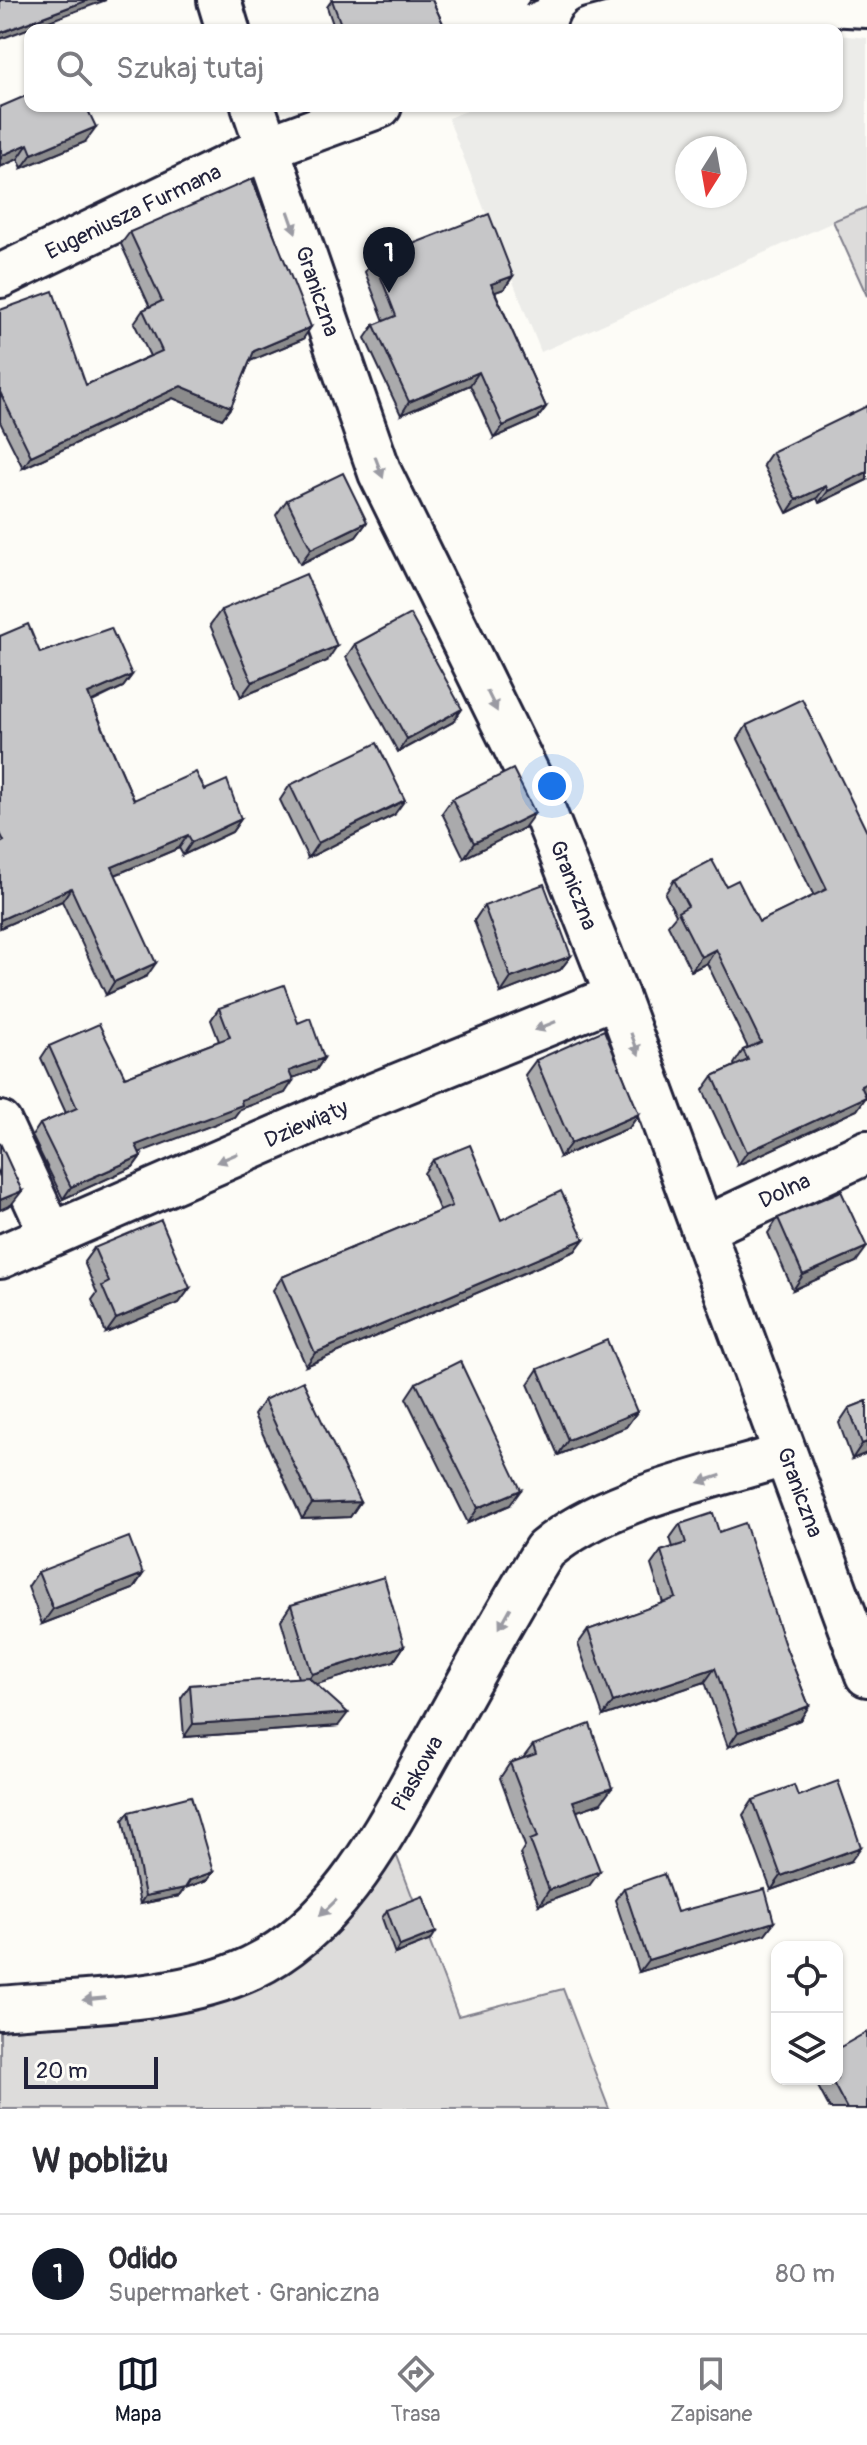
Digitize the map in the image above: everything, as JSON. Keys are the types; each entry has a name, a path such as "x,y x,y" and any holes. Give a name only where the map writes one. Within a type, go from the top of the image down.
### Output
{"street":[{"path":"219,0 226,24"},
{"path":"610,24 645,14 744,1 867,6"},
{"name":"Graniczna","path":"255,112 380,473 535,788 617,996 867,1675"},
{"name":"Eugeniusza Furmana","path":"0,276 266,148 364,112"},
{"name":"Dziewiąty","path":"0,1257 366,1098 617,996"},
{"path":"0,1123 51,1234"},
{"name":"Dolna","path":"703,1229 867,1152"},
{"name":"Piaskowa","path":"0,2008 193,1988 251,1968 293,1941 339,1897 375,1845 545,1550 563,1535 619,1507 784,1455"}],"shaded area":[{"path":"843,36 867,38 867,207 541,352 448,118 464,112 843,112"},
{"path":"867,207 867,296 833,221"},
{"path":"396,1854 458,2016 563,1989 609,2109 0,2109 0,2028 280,1974 317,1950"}],"building":[{"path":"0,0 88,0 0,33"},
{"path":"332,0 432,0 443,24 341,24"},
{"path":"24,97 24,112 89,112 96,127 32,154 28,144 3,155 0,147 0,107"},
{"path":"252,179 311,327 254,351 231,407 181,386 31,456 0,392 0,310 53,291 86,385 162,351 143,310 162,301 130,232"},
{"path":"489,214 513,276 491,284 546,407 503,426 479,372 409,402 374,325 396,316 374,259"},
{"path":"867,406 867,472 828,491 826,486 796,500 772,452"},
{"path":"343,473 367,522 311,549 287,500"},
{"path":"306,574 337,646 252,682 221,610"},
{"path":"410,614 462,709 407,739 355,644"},
{"path":"28,624 40,653 111,628 132,675 88,694 134,800 196,772 205,790 227,780 241,819 192,842 188,835 112,867 156,963 114,982 71,888 0,920 0,843 4,841 0,833 0,636"},
{"path":"802,699 867,832 867,1083 861,1086 866,1097 747,1152 713,1076 748,1060 743,1050 761,1042 716,949 701,957 678,912 688,906 674,880 712,860 726,886 738,880 759,922 827,889 747,725"},
{"path":"377,743 405,800 318,843 290,785"},
{"path":"513,769 535,813 474,843 452,799"},
{"path":"544,884 571,956 511,978 484,906"},
{"path":"284,985 298,1023 310,1018 324,1058 289,1071 293,1081 241,1100 242,1105 136,1145 141,1156 71,1187 40,1124 77,1108 49,1046 99,1024 125,1077 230,1037 219,1008"},
{"path":"604,1030 639,1114 571,1143 536,1060"},
{"path":"0,1143 22,1191 0,1200"},
{"path":"470,1145 501,1220 561,1191 584,1239 315,1353 282,1277 452,1206 433,1160"},
{"path":"841,1191 867,1247 803,1275 778,1218"},
{"path":"161,1220 190,1288 116,1319 102,1286 109,1282 94,1248"},
{"path":"607,1340 637,1412 568,1440 538,1369"},
{"path":"460,1361 521,1490 478,1508 416,1383"},
{"path":"303,1381 360,1502 312,1504 264,1400"},
{"path":"867,1401 867,1442 862,1444 849,1408"},
{"path":"713,1513 719,1532 745,1523 784,1643 809,1706 738,1732 715,1668 613,1702 588,1630 676,1598 661,1551 686,1543 680,1524"},
{"path":"129,1537 143,1574 53,1609 38,1572"},
{"path":"384,1577 404,1646 312,1674 291,1605"},
{"path":"308,1677 348,1713 193,1724 190,1685"},
{"path":"590,1724 612,1788 573,1801 600,1871 549,1890 530,1840 538,1837 510,1763 536,1754 533,1745"},
{"path":"838,1781 861,1847 781,1876 753,1800 794,1785 798,1796"},
{"path":"191,1796 213,1872 190,1880 185,1888 145,1896 129,1812"},
{"path":"664,1874 677,1912 765,1889 774,1922 648,1960 624,1888"},
{"path":"423,1896 436,1932 400,1946 387,1910"},
{"path":"867,2032 867,2109 847,2109 834,2085 843,2085 843,2046"}],"place":[{"name":"Odido","path":"389,293"}]}
